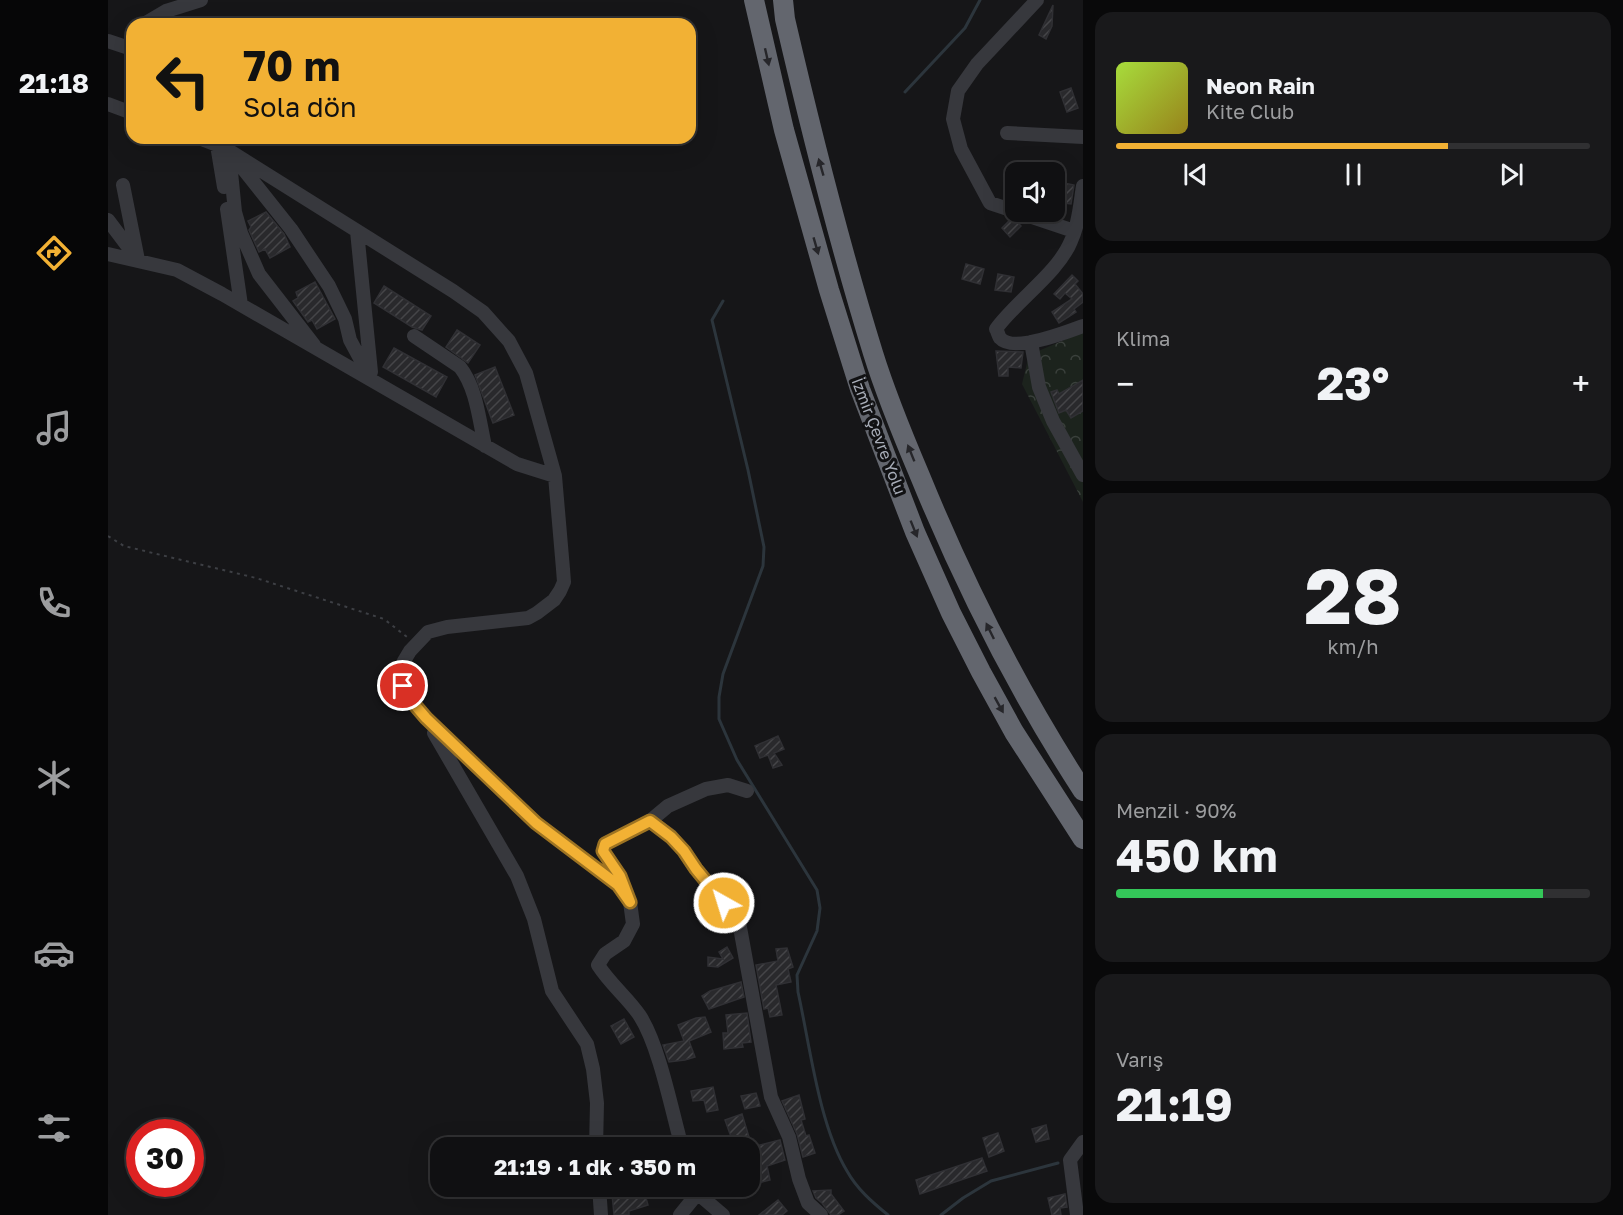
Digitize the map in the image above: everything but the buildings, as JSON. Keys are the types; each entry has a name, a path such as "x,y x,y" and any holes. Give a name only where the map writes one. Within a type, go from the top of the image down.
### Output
{"highway":[{"name":"İzmir Çevre Yolu","path":"754,0 784,130 829,290 860,389 915,532 951,613 981,672 1014,732 1083,839"},
{"name":"İzmir Çevre Yolu","path":"783,0 785,19 816,149 873,354 903,434 953,555 1004,658 1083,790"}],"street":[{"path":"154,18 166,11 201,0"},
{"path":"1036,0 977,64 958,91 953,118 961,149 990,203 1074,231"},
{"path":"108,41 126,47"},
{"path":"108,104 126,111"},
{"path":"1007,133 1083,137"},
{"path":"218,145 483,312 509,341 526,373 555,476 564,582 554,600 528,618 428,632 416,643 404,661 401,677 408,697 426,718 536,823 618,885 630,902"},
{"path":"218,145 241,305"},
{"path":"218,145 235,212 259,274 317,349"},
{"path":"218,145 291,229 329,286 345,319 350,340 372,381"},
{"path":"123,185 138,260"},
{"path":"1083,186 1072,240 1063,255 996,329 1000,338 1007,342 1031,342 1083,326"},
{"path":"108,220 138,260"},
{"path":"357,231 372,381"},
{"path":"108,254 177,270 517,464 555,476"},
{"path":"414,336 460,367 471,382 485,446"},
{"path":"1031,342 1039,387 1053,421 1083,475"},
{"path":"426,718 517,876 534,919 552,992 587,1044 597,1103 596,1137"},
{"path":"680,1137 650,1037 640,1016 598,965 604,954 624,941 633,924 630,902 620,876 603,851 605,844 650,821 668,806 706,789 728,785 747,791"},
{"path":"650,821 671,837 684,851 739,922 771,1097 789,1137 799,1179 808,1203 821,1215"},
{"path":"1077,1215 1070,1160 1083,1142"},
{"path":"600,1197 601,1215"},
{"path":"680,1215 689,1197"},
{"path":"701,1197 723,1215"}],"path":[{"path":"108,536 124,546 256,578 384,619 416,643"}],"green space":[{"path":"1083,332 1083,502 1022,384 1029,355"}],"waterway":[{"path":"905,92 965,28 980,0"},
{"path":"723,301 712,320 764,547 763,566 723,674 719,697 719,719 737,760 817,890 820,908 817,931 797,975 798,992 816,1085 829,1131 847,1171 860,1189 888,1215"},
{"path":"941,1215 991,1181 1058,1163"}],"route":[{"path":"403,686 408,697 426,718 536,823 618,885 630,902 620,876 603,851 605,844 650,821 671,837 684,851 724,903"}]}
